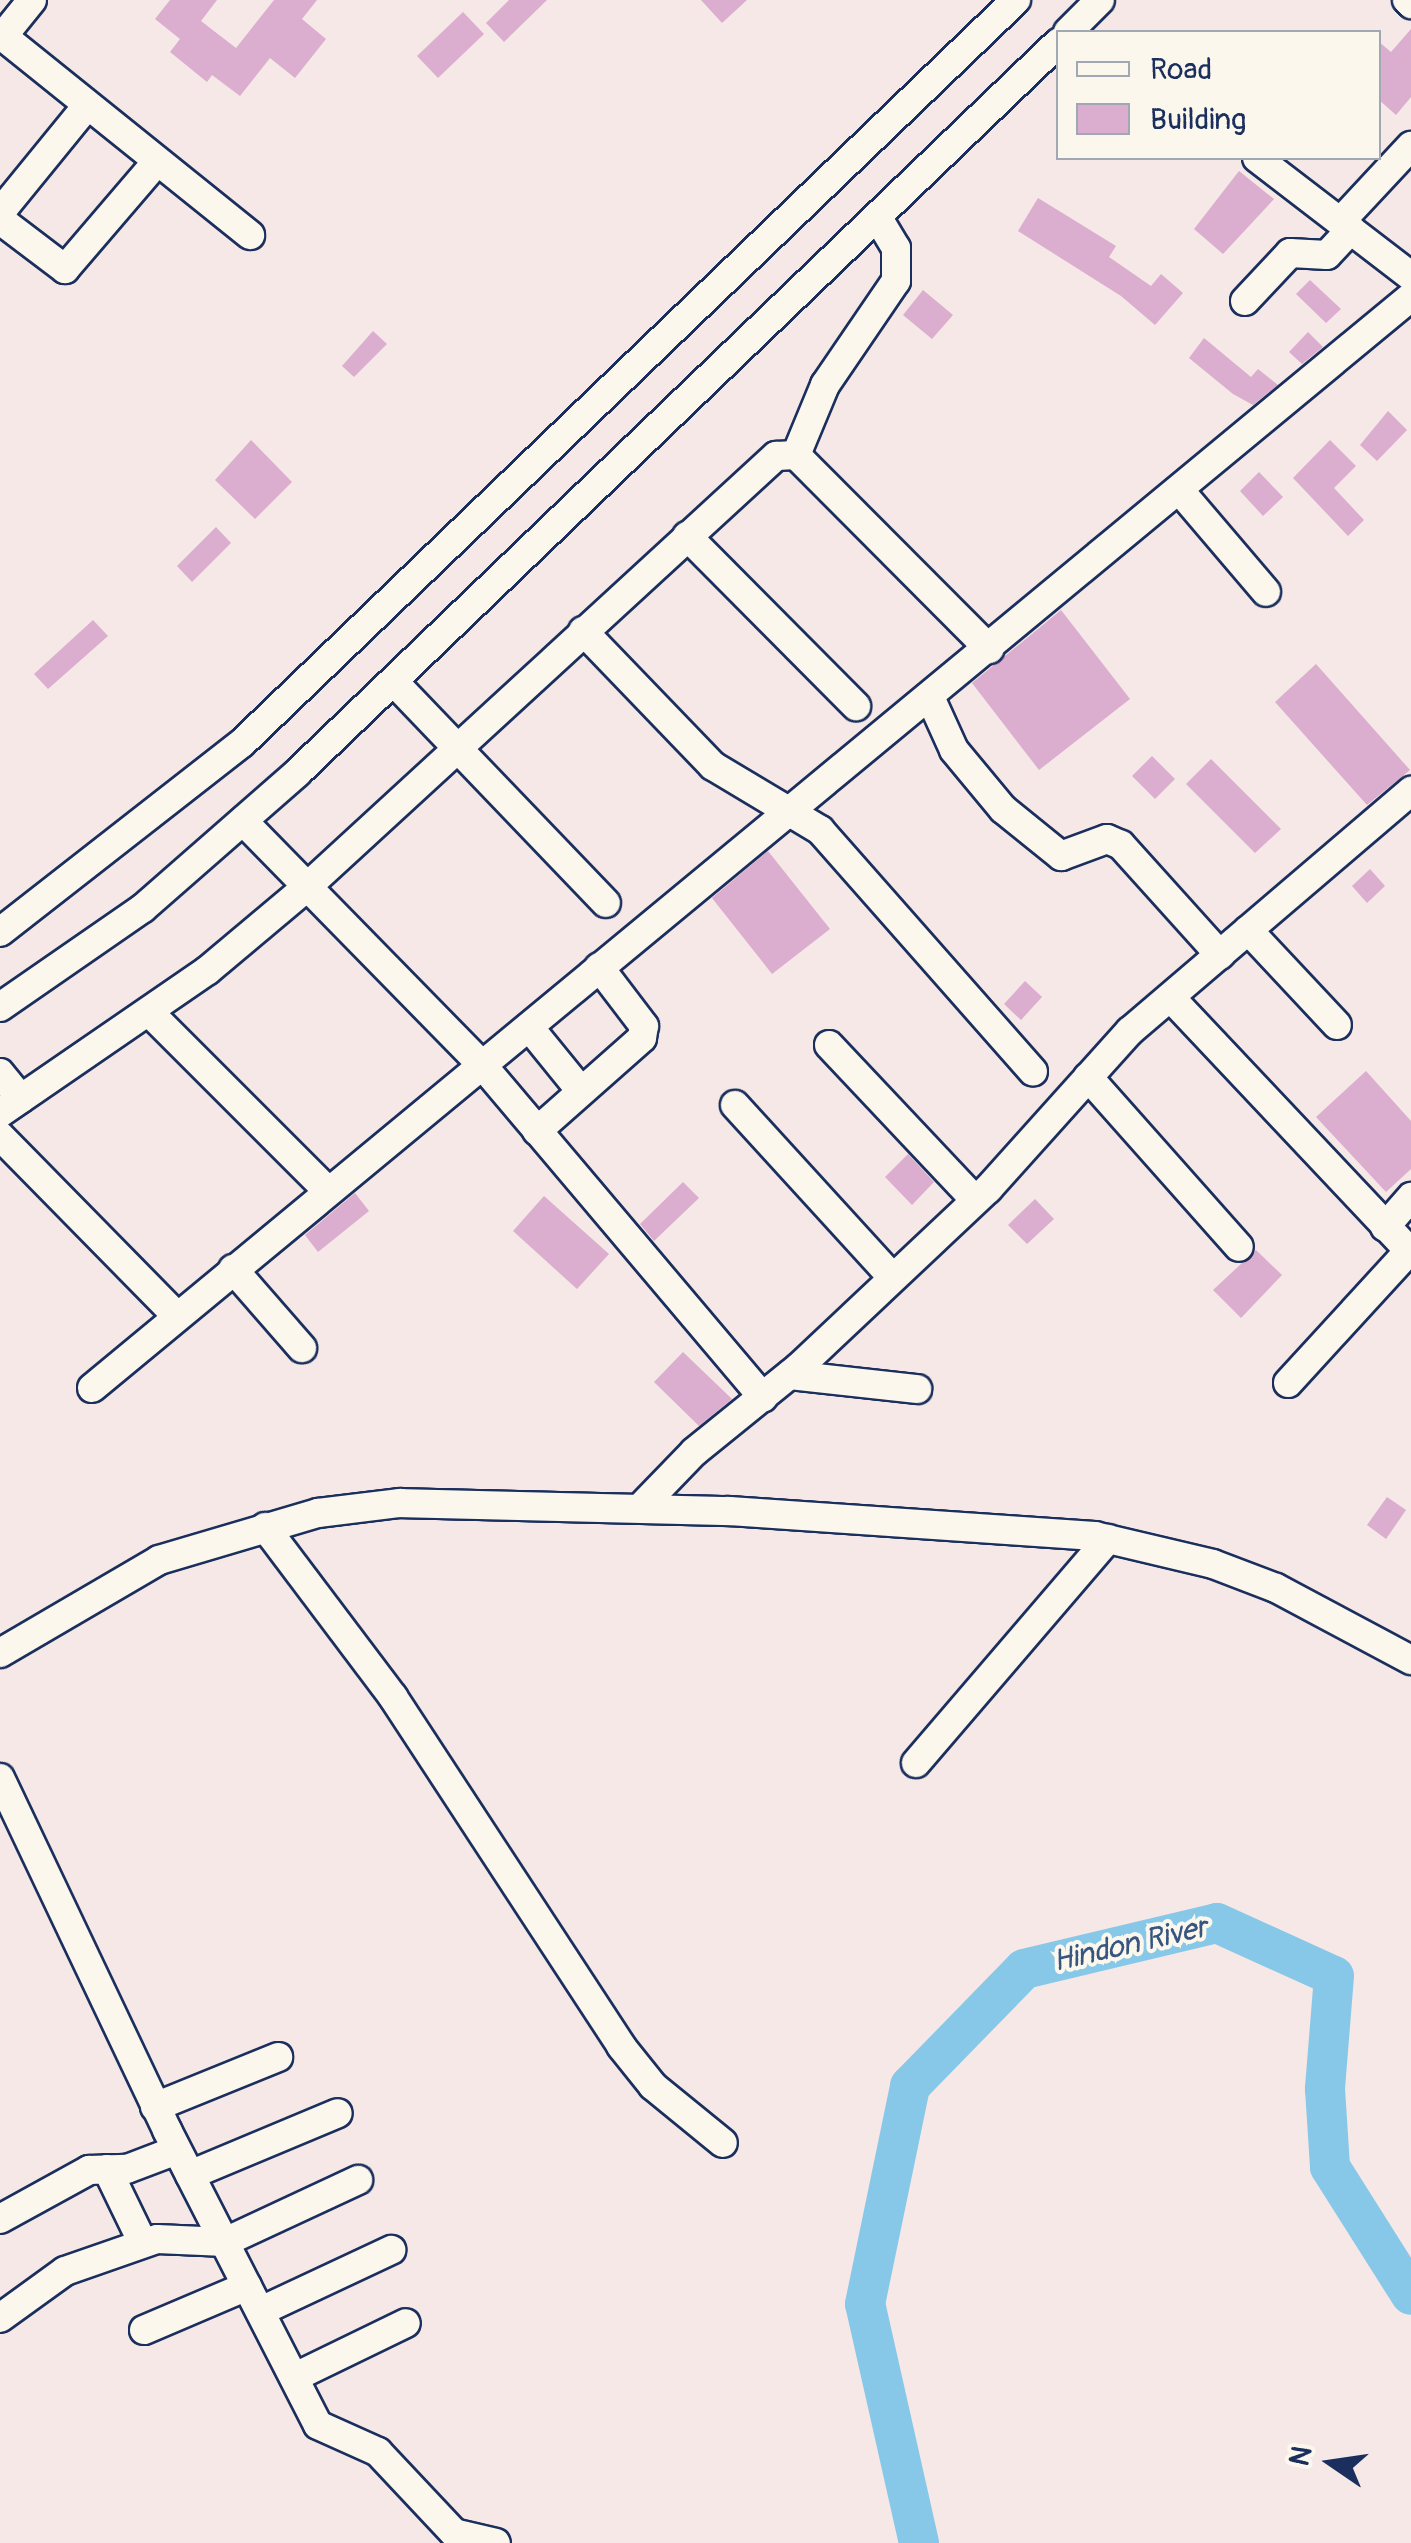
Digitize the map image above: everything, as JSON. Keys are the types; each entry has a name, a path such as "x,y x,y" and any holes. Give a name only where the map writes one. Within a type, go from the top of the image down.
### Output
{"street":[{"path":"32,0 1,35 155,164 250,235"},
{"path":"0,932 242,743 1016,0"},
{"path":"1075,30 1100,0"},
{"path":"0,1008 144,908 244,820 394,682 1056,49"},
{"path":"86,107 2,210 3,222 65,270 155,164"},
{"path":"1244,301 1290,253 1326,255 1411,146"},
{"path":"1260,160 1411,276"},
{"path":"796,455 825,385 896,282 896,248 879,220"},
{"path":"92,1388 327,1190 484,1066 598,967 1181,492 1411,297"},
{"path":"0,1073 11,1106 149,1012 308,886 776,456 796,455 989,649"},
{"path":"1181,492 1266,592"},
{"path":"686,536 856,706"},
{"path":"583,631 713,766 787,814 820,830 1032,1072"},
{"path":"394,682 606,903"},
{"path":"930,697 954,750 1003,809 1061,856 1106,840 1121,844 1220,954"},
{"path":"640,1508 694,1452 790,1375 975,1200 1088,1077 1171,998 1411,791"},
{"path":"244,820 484,1066 763,1396"},
{"path":"1248,930 1337,1025"},
{"path":"537,1131 644,1033 598,967"},
{"path":"1171,998 1410,1252 1288,1383"},
{"path":"149,1012 327,1190"},
{"path":"530,1027 582,1091"},
{"path":"830,1045 975,1200"},
{"path":"1088,1077 1239,1247"},
{"path":"735,1105 893,1278"},
{"path":"0,1136 177,1316"},
{"path":"1385,1227 1411,1197"},
{"path":"233,1269 302,1348"},
{"path":"790,1375 917,1389"},
{"path":"0,1654 145,1567 266,1527 400,1504 640,1508 936,1522 1108,1539 1199,1560 1276,1588 1411,1660"},
{"path":"266,1527 394,1696 621,2046 653,2086 722,2143"},
{"path":"916,1763 1108,1539"},
{"path":"0,1778 177,2150 323,2431 378,2452 454,2533 496,2543"},
{"path":"156,2107 278,2057"},
{"path":"190,2175 338,2113"},
{"path":"0,2219 45,2190 89,2170 127,2169 177,2150"},
{"path":"107,2169 143,2244"},
{"path":"0,2318 65,2271 174,2236 225,2242 358,2180"},
{"path":"260,2311 391,2250"},
{"path":"144,2330 248,2286"},
{"path":"295,2376 406,2324"}],"building":[{"path":"170,0 217,0 201,21 236,48 274,0 317,0 302,19 326,39 295,78 270,58 240,96 212,75 207,82 170,52 180,39 155,19"},
{"path":"509,0 547,0 504,42 486,23"},
{"path":"701,0 747,0 722,23"},
{"path":"463,12 484,34 438,78 417,56"},
{"path":"1411,29 1411,97 1396,115 1381,102 1381,44 1391,52"},
{"path":"1239,171 1274,199 1223,254 1194,229"},
{"path":"1038,198 1116,246 1109,257 1151,286 1161,274 1183,293 1155,325 1121,296 1018,231"},
{"path":"1310,280 1341,309 1326,323 1296,294"},
{"path":"923,290 953,315 932,339 903,315"},
{"path":"373,331 387,344 354,377 342,366"},
{"path":"1308,332 1323,347 1302,364 1289,352"},
{"path":"1204,338 1251,377 1258,369 1278,385 1253,405 1233,394 1189,358"},
{"path":"1388,411 1407,430 1377,461 1360,445"},
{"path":"251,440 292,482 255,519 215,480"},
{"path":"1330,440 1356,466 1334,488 1364,520 1348,536 1293,478"},
{"path":"1259,472 1283,497 1263,516 1240,491"},
{"path":"216,527 231,543 192,582 177,566"},
{"path":"1061,610 1130,699 1039,770 972,683"},
{"path":"93,620 108,636 48,689 34,674"},
{"path":"1316,664 1410,770 1367,805 1275,702"},
{"path":"1152,756 1175,779 1155,799 1132,776"},
{"path":"1211,759 1281,829 1255,853 1186,784"},
{"path":"768,851 830,929 772,974 712,898"},
{"path":"1370,869 1385,886 1367,903 1352,886"},
{"path":"1025,981 1042,997 1021,1020 1004,1004"},
{"path":"1366,1071 1411,1121 1411,1169 1386,1192 1316,1117"},
{"path":"908,1154 934,1182 912,1205 885,1177"},
{"path":"683,1182 699,1198 654,1241 640,1224"},
{"path":"355,1193 369,1211 318,1252 305,1235"},
{"path":"544,1196 609,1254 577,1289 513,1231"},
{"path":"1035,1199 1054,1219 1027,1244 1008,1225"},
{"path":"1256,1250 1282,1275 1241,1318 1213,1290"},
{"path":"683,1352 732,1399 699,1426 654,1382"},
{"path":"1387,1497 1406,1510 1386,1539 1367,1525"}],"waterway":[{"name":"Hindon River","path":"919,2543 865,2304 910,2086 1024,1969 1217,1923 1334,1976 1325,2089 1330,2167 1411,2295"}]}
